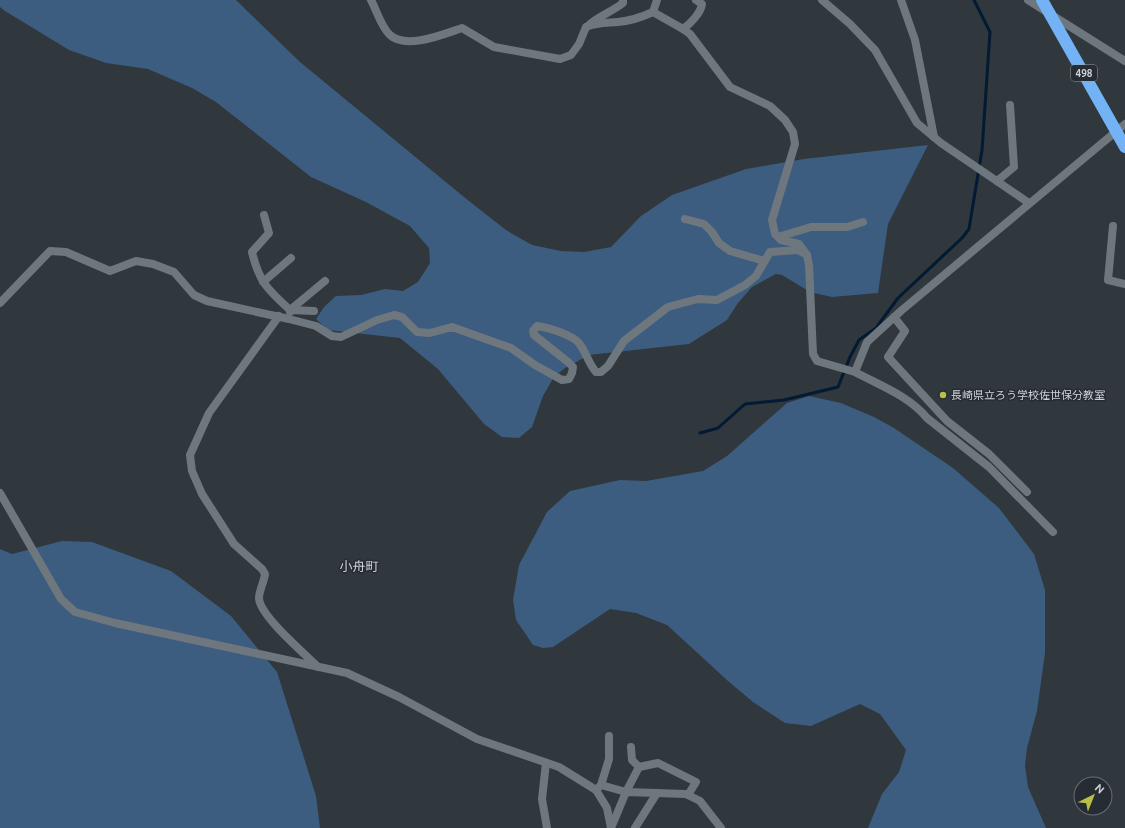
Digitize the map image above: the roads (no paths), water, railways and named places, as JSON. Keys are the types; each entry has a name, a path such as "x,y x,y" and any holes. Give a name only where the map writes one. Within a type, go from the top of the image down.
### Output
{"highway":[{"name":"498","path":"1042,0 1121,128 1125,147"}],"street":[{"path":"371,0 390,36 399,40 427,40 462,28 494,47 560,59 571,55 588,26 601,14 617,8 623,0"},
{"path":"653,12 657,0"},
{"path":"682,29 687,26 701,9 702,4 696,0"},
{"path":"822,0 850,24 875,50 917,123 934,137 1029,203"},
{"path":"901,0 915,40 934,137"},
{"path":"1028,0 1125,62"},
{"path":"588,26 596,22 620,22 653,12 690,34 730,87 770,106 793,132 794,144 772,220 775,234 778,237 782,240 799,244 807,254 809,265 813,354 817,361 852,372 910,401 920,409 927,418 989,467 1053,532"},
{"path":"997,181 1014,167 1014,115 1010,105"},
{"path":"852,372 867,342 894,317 1029,203 1121,128"},
{"path":"264,215 269,233 252,252 257,272 267,289 289,315 316,326 332,336 341,337 377,320 394,315 402,318 417,332 430,333 452,327 512,348 535,366 562,380 569,379 573,367 534,335 533,331 538,326 548,327 578,341 591,367 596,372 601,372 608,366 624,340 668,307 698,299 716,300 745,285 756,276 770,252 798,250 807,254"},
{"path":"685,219 704,224 719,242 730,251 764,261"},
{"path":"778,237 811,227 847,227 863,222"},
{"path":"1112,226 1108,280 1125,284"},
{"path":"0,303 50,251 66,252 110,271 136,261 153,264 174,272 194,295 207,301 279,316 314,311"},
{"path":"263,282 291,258"},
{"path":"289,315 325,281"},
{"path":"279,316 209,413 190,455 192,471 202,494 234,544 262,569 265,574 259,597 260,607 272,621 318,666"},
{"path":"894,317 905,331 888,358 947,421 989,454 1027,492"},
{"path":"0,493 61,599 75,612 115,623 347,673 399,697 477,739 559,767 598,787 626,792 688,795 700,801 721,828"},
{"path":"609,736 609,760 598,787 607,808 611,828 626,792 639,767"},
{"path":"631,747 630,754 632,760 639,767"},
{"path":"546,763 542,799 546,828"},
{"path":"639,767 658,763 696,782 688,795"},
{"path":"635,828 656,793"}],"waterway":[{"path":"700,433 718,428 745,404 784,400 838,387 850,357 859,340 876,328 898,298 962,238 969,229 982,150 990,32 974,0"}],"place":[{"name":"長崎県立ろう学校佐世保分教室","path":"943,395"}],"district":[{"name":"小舟町","path":"359,566"}]}
